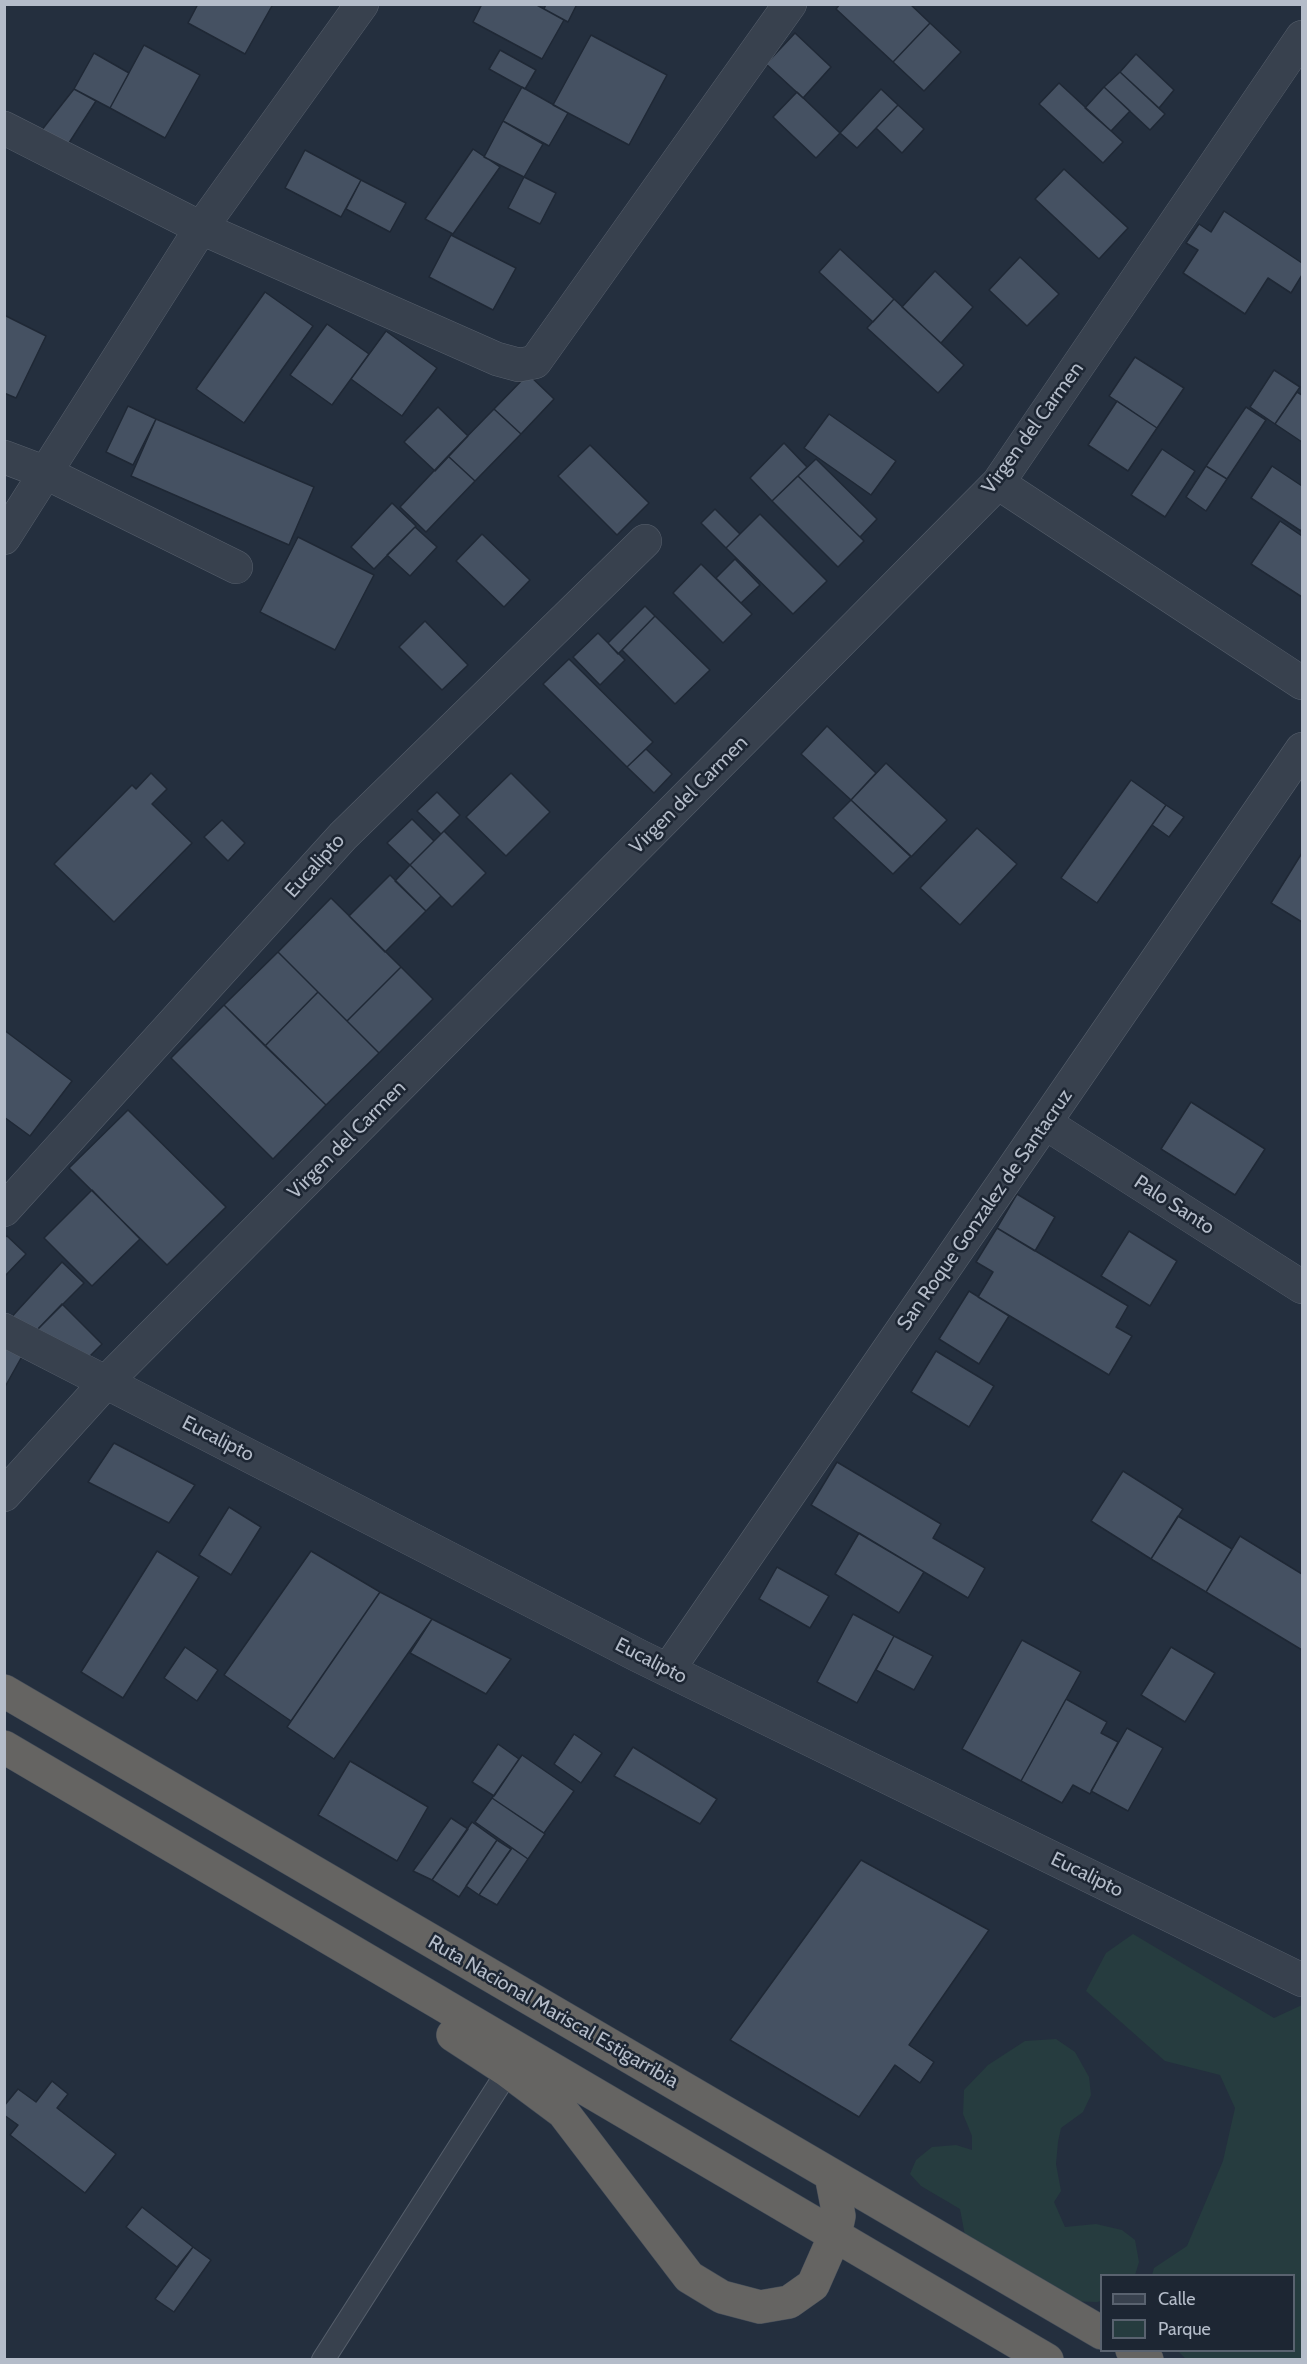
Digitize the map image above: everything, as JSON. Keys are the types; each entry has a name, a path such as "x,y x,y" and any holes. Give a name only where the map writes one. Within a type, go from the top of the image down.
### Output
{"highway":[{"name":"Ruta Nacional Mariscal Estigarribia","path":"4,1691 1100,2332"},
{"path":"4,1748 1047,2360"},
{"path":"256,1896 401,2002 508,2071 563,2112 689,2277 723,2297 760,2307 789,2302 813,2285 835,2235 839,2216 831,2175"},
{"path":"1134,2352 1147,2360"}],"street":[{"path":"4,538 201,228 362,4"},
{"path":"4,128 201,228 497,359 519,365 535,362 790,4"},
{"name":"Virgen del Carmen","path":"4,1495 107,1382 998,483 1302,37"},
{"path":"4,457 45,472 236,567"},
{"path":"998,483 1302,683"},
{"name":"Eucalipto","path":"4,1210 343,836 645,541"},
{"name":"San Roque Gonzalez de Santacruz","path":"668,1670 1045,1123 1293,782 1302,749"},
{"name":"Palo Santo","path":"1045,1123 1302,1287"},
{"name":"Eucalipto","path":"4,1330 668,1670 1302,1980"}],"lane":[{"path":"322,2360 508,2071"}],"green space":[{"path":"1133,1934 1274,2018 1302,2005 1302,2359 1186,2359 1179,2352 1295,2352 1295,2274 1152,2274 1154,2268 1187,2246 1223,2161 1235,2108 1220,2075 1165,2061 1086,1991 1106,1953"},
{"path":"1056,2039 1075,2052 1089,2077 1091,2095 1083,2112 1061,2128 1056,2164 1061,2191 1054,2202 1065,2227 1096,2224 1122,2230 1135,2240 1139,2262 1135,2274 1100,2274 1100,2301 1066,2301 966,2241 960,2209 921,2186 910,2174 916,2160 932,2147 956,2145 972,2150 972,2136 963,2114 964,2090 988,2065 1025,2041"}],"building":[{"path":"198,4 273,4 245,54 188,23"},
{"path":"482,4 535,4 564,20 542,59 473,22"},
{"path":"546,4 577,4 568,22 544,9"},
{"path":"840,4 910,4 930,23 893,62 836,9"},
{"path":"930,23 961,52 924,91 893,62"},
{"path":"795,33 831,67 803,98 766,64"},
{"path":"591,35 667,75 629,145 553,105"},
{"path":"144,45 200,75 165,138 110,108"},
{"path":"500,50 536,70 525,89 489,69"},
{"path":"94,53 129,73 110,108 74,89"},
{"path":"1136,54 1174,90 1159,108 1120,72"},
{"path":"1120,72 1165,114 1150,130 1104,87"},
{"path":"1059,83 1123,142 1103,163 1039,104"},
{"path":"522,87 568,113 549,146 503,121"},
{"path":"1104,87 1130,111 1111,131 1085,108"},
{"path":"74,89 96,101 67,146 41,131"},
{"path":"881,89 898,105 857,148 840,133"},
{"path":"797,92 840,133 816,158 773,117"},
{"path":"898,105 924,129 902,153 876,128"},
{"path":"503,121 543,144 524,177 484,157"},
{"path":"473,149 500,167 453,234 425,219"},
{"path":"305,150 361,180 341,217 285,188"},
{"path":"1064,169 1128,228 1099,259 1035,199"},
{"path":"524,177 556,193 540,224 508,208"},
{"path":"361,180 406,203 390,232 346,209"},
{"path":"1224,211 1302,263 1302,275 1291,293 1268,278 1245,314 1183,273 1198,250 1186,243 1199,224 1211,232"},
{"path":"451,235 516,268 493,310 429,277"},
{"path":"840,249 894,299 873,322 819,272"},
{"path":"1020,257 1059,294 1027,326 989,290"},
{"path":"935,271 973,307 941,343 902,307"},
{"path":"265,292 313,326 244,423 196,389"},
{"path":"894,299 964,365 938,393 867,328"},
{"path":"4,315 46,336 16,398 4,393"},
{"path":"327,324 369,354 332,405 290,375"},
{"path":"386,331 437,368 402,416 351,379"},
{"path":"1135,357 1184,388 1157,428 1109,396"},
{"path":"1274,370 1300,387 1275,424 1250,407"},
{"path":"528,374 554,399 521,434 494,409"},
{"path":"1297,392 1302,395 1302,442 1275,424"},
{"path":"1117,401 1157,428 1128,471 1088,445"},
{"path":"128,406 156,419 133,465 106,452"},
{"path":"438,407 468,436 435,471 404,442"},
{"path":"1246,407 1266,420 1227,479 1206,466"},
{"path":"494,409 521,434 475,481 448,456"},
{"path":"829,414 896,461 871,495 804,448"},
{"path":"156,419 314,487 289,545 131,476"},
{"path":"784,443 807,467 772,501 750,478"},
{"path":"590,445 649,503 617,535 558,476"},
{"path":"1162,449 1195,471 1165,517 1131,495"},
{"path":"448,456 475,481 426,532 400,507"},
{"path":"816,459 877,519 860,537 798,476"},
{"path":"1206,466 1227,479 1206,511 1186,497"},
{"path":"1272,466 1302,486 1301,531 1251,498"},
{"path":"798,476 864,541 838,567 772,501"},
{"path":"392,503 416,526 374,569 351,547"},
{"path":"715,509 740,534 726,548 701,523"},
{"path":"760,514 827,581 793,614 726,548"},
{"path":"1280,521 1302,536 1302,597 1251,564"},
{"path":"415,527 437,547 410,576 387,555"},
{"path":"482,534 530,580 504,607 456,561"},
{"path":"298,537 374,575 335,650 260,612"},
{"path":"735,559 760,585 741,603 716,578"},
{"path":"701,564 752,614 723,643 673,593"},
{"path":"645,606 655,616 618,654 608,643"},
{"path":"655,616 710,670 675,704 622,650"},
{"path":"425,621 468,665 442,690 399,647"},
{"path":"598,633 625,660 600,685 573,657"},
{"path":"569,659 653,742 627,767 543,684"},
{"path":"827,726 876,773 851,800 801,754"},
{"path":"646,749 672,774 654,793 627,767"},
{"path":"886,763 947,820 911,857 851,800"},
{"path":"151,773 167,789 152,804 192,843 114,922 54,864 132,785 136,789"},
{"path":"511,773 550,812 506,856 466,817"},
{"path":"1131,780 1166,805 1097,903 1061,878"},
{"path":"437,792 460,815 441,834 417,811"},
{"path":"851,800 911,856 893,874 833,818"},
{"path":"1166,805 1184,817 1169,837 1152,825"},
{"path":"412,819 434,841 410,865 387,843"},
{"path":"222,820 245,843 228,861 204,837"},
{"path":"977,828 1017,864 960,925 920,888"},
{"path":"444,831 486,873 452,907 410,865"},
{"path":"1302,853 1302,922 1271,903"},
{"path":"410,865 441,896 426,911 395,881"},
{"path":"390,875 426,911 385,952 349,916"},
{"path":"331,898 401,967 347,1021 278,952"},
{"path":"278,952 318,992 265,1046 224,1005"},
{"path":"401,967 433,999 379,1053 347,1021"},
{"path":"318,992 379,1053 326,1105 265,1046"},
{"path":"224,1005 326,1105 273,1159 171,1058"},
{"path":"4,1030 72,1081 30,1136 4,1117"},
{"path":"1191,1102 1265,1149 1235,1195 1161,1149"},
{"path":"128,1110 226,1207 167,1265 69,1168"},
{"path":"92,1190 140,1239 92,1286 44,1238"},
{"path":"1017,1194 1055,1217 1035,1251 997,1228"},
{"path":"997,1228 1128,1306 1116,1327 1132,1336 1109,1375 978,1297 993,1272 976,1262"},
{"path":"1129,1231 1177,1261 1150,1306 1101,1276"},
{"path":"7,1236 26,1254 4,1277 4,1238"},
{"path":"62,1262 84,1283 33,1334 7,1322"},
{"path":"969,1291 1009,1316 979,1364 939,1339"},
{"path":"62,1304 102,1344 84,1362 33,1334"},
{"path":"4,1339 25,1351 6,1385 4,1384"},
{"path":"936,1351 994,1386 969,1427 911,1392"},
{"path":"114,1443 195,1485 169,1523 88,1482"},
{"path":"837,1462 941,1524 933,1538 985,1568 968,1598 811,1505"},
{"path":"1123,1471 1183,1509 1151,1559 1091,1521"},
{"path":"229,1507 261,1527 231,1575 199,1555"},
{"path":"1178,1516 1232,1549 1206,1592 1151,1559"},
{"path":"859,1533 924,1572 899,1613 835,1574"},
{"path":"1240,1536 1302,1574 1302,1650 1206,1592"},
{"path":"157,1551 199,1577 123,1698 81,1672"},
{"path":"311,1551 380,1592 291,1721 224,1675"},
{"path":"777,1567 829,1596 810,1628 759,1599"},
{"path":"380,1592 432,1619 334,1759 287,1727"},
{"path":"853,1614 894,1636 857,1703 817,1682"},
{"path":"432,1619 511,1659 486,1694 410,1653"},
{"path":"894,1636 933,1656 914,1690 876,1670"},
{"path":"1022,1640 1081,1672 1021,1781 962,1749"},
{"path":"185,1647 218,1670 197,1701 164,1678"},
{"path":"1171,1647 1215,1673 1185,1722 1141,1695"},
{"path":"1066,1699 1107,1722 1101,1733 1118,1742 1090,1794 1073,1785 1062,1803 1021,1781"},
{"path":"1127,1728 1163,1748 1128,1811 1091,1791"},
{"path":"574,1734 602,1753 581,1783 554,1764"},
{"path":"498,1744 519,1759 494,1796 472,1782"},
{"path":"633,1747 717,1799 700,1824 614,1776"},
{"path":"522,1755 574,1791 544,1833 492,1798"},
{"path":"350,1761 428,1807 397,1861 318,1815"},
{"path":"492,1798 545,1834 528,1859 475,1822"},
{"path":"451,1818 468,1829 432,1880 413,1871"},
{"path":"472,1822 497,1840 459,1897 432,1880"},
{"path":"497,1840 511,1849 479,1895 466,1886"},
{"path":"512,1848 528,1859 497,1905 479,1895"},
{"path":"861,1860 989,1930 909,2045 934,2062 920,2083 895,2065 859,2117 730,2040"},
{"path":"52,2081 68,2094 57,2108 116,2154 85,2193 10,2135 18,2125 4,2115 4,2106 18,2089 36,2102"},
{"path":"142,2207 193,2247 177,2267 126,2227"},
{"path":"193,2247 211,2260 174,2312 155,2299"}]}
